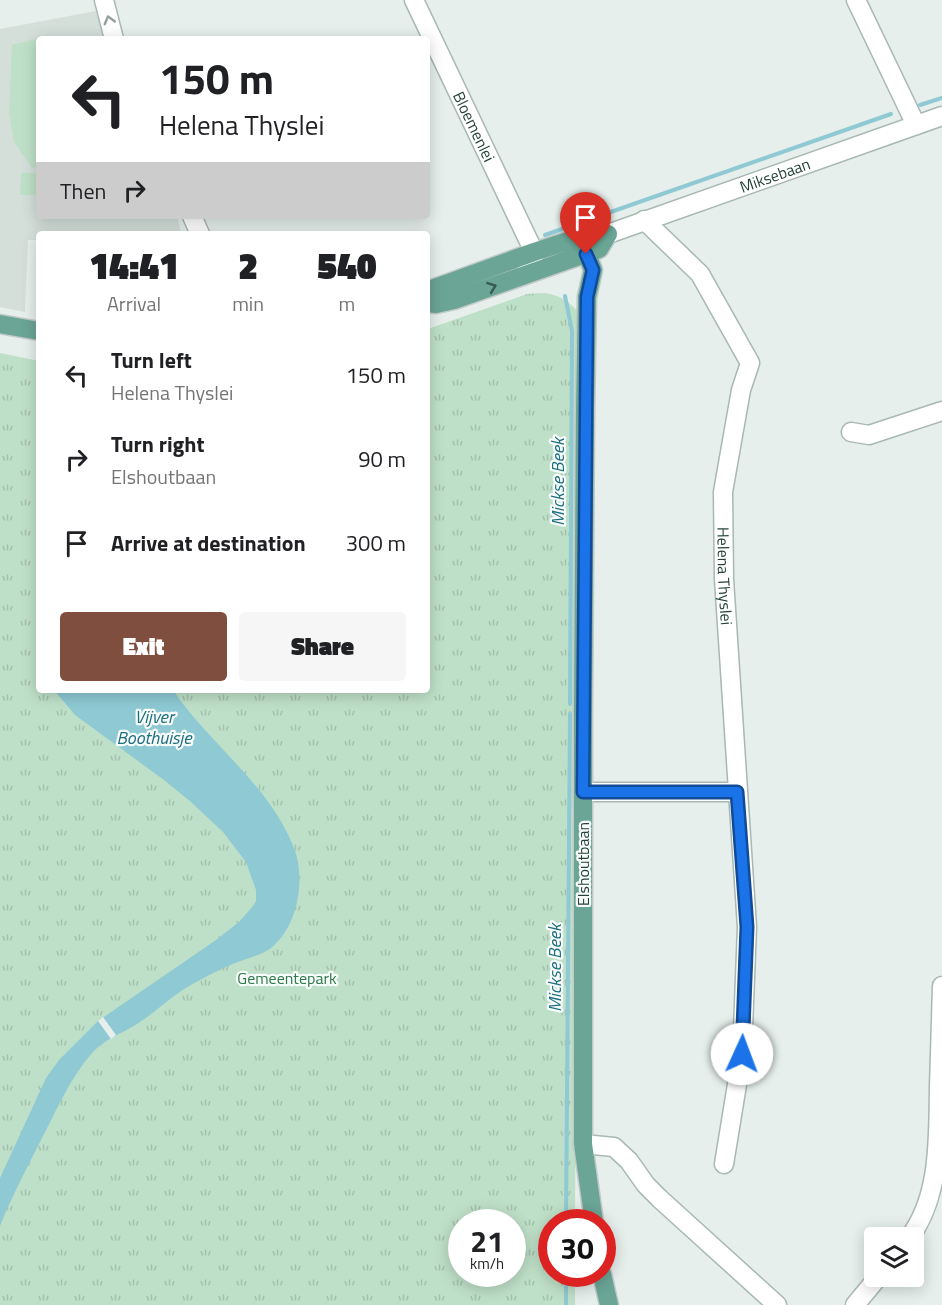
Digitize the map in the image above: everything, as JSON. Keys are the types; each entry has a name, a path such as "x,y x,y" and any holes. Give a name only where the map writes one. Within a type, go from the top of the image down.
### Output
{"main road":[{"name":"Miksebaan","path":"431,297 461,298 524,275 576,248 594,233 608,234"},
{"name":"Miksebaan","path":"431,297 534,252 576,248"},
{"name":"Elshoutbaan","path":"576,248 577,274 587,297 583,1144 592,1209"},
{"path":"0,324 36,330"},
{"name":"Elshoutbaan","path":"582,1209 579,1167 583,1144"},
{"path":"595,1287 598,1305"},
{"path":"605,1287 609,1305"}],"street":[{"path":"104,0 113,36"},
{"name":"Bloemenlei","path":"414,0 534,252"},
{"path":"856,0 916,125"},
{"name":"Miksebaan","path":"608,234 942,116"},
{"name":"Helena Thyslei","path":"645,220 700,274 750,363 741,390 723,492 724,579 747,927 742,1054 724,1164"},
{"path":"524,275 534,257 534,252"},
{"path":"851,432 869,435 942,411"},
{"path":"583,792 737,792"},
{"path":"917,1227 934,1178 938,1137 942,986"},
{"path":"583,1144 614,1147 623,1154 646,1185 660,1199 777,1305"},
{"path":"855,1305 870,1287"}],"shaded area":[{"path":"96,11 103,36 36,36 36,219 178,219 181,231 36,231 36,240 28,240 25,312 0,307 0,29"}],"green space":[{"path":"36,39 36,167 32,168 14,142 9,113 12,45"},
{"path":"21,173 36,173 36,195 20,195"},
{"name":"Gemeentepark","path":"546,293 558,296 572,305 580,314 575,1209 538,1209 538,1287 575,1287 575,1305 0,1305 0,353 36,360 36,693 430,693 430,328 527,294"}],"water":[{"name":"Vijver Boothuisje","path":"57,693 175,693 204,729 254,784 283,825 298,860 297,901 288,928 271,948 193,984 143,1020 95,1050 65,1093 0,1226 0,1178 46,1078 59,1060 98,1021 216,940 239,922 256,901 256,890 246,862 223,832 164,780 75,715"}],"pier":[{"path":"103,1017 116,1035 111,1039 98,1021"}],"waterway":[{"name":"Mickse Beek","path":"920,105 942,98"},
{"name":"Mickse Beek","path":"545,235 891,114"},
{"name":"Mickse Beek","path":"565,296 572,331 570,704"},
{"name":"Mickse Beek","path":"566,1209 570,714"},
{"name":"Mickse Beek","path":"566,1287 566,1305"}],"route":[{"path":"586,254 593,270 587,297 583,792 737,792 747,927 742,1054"}]}
